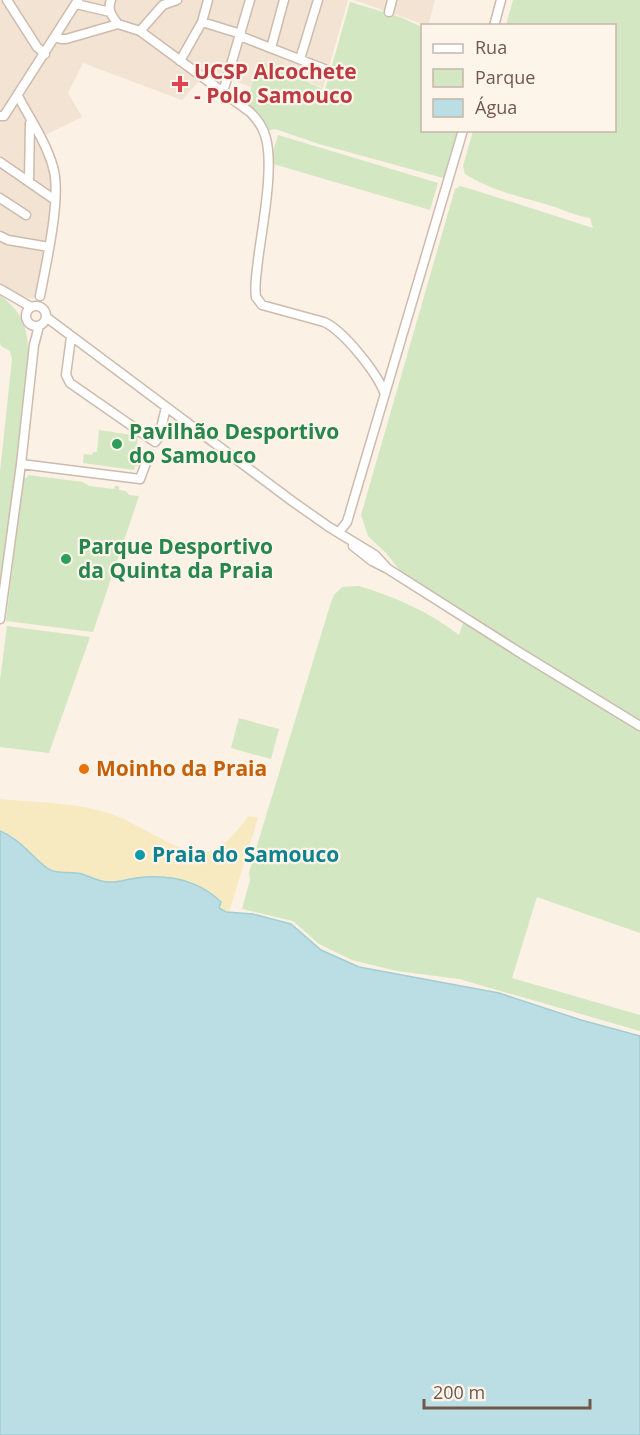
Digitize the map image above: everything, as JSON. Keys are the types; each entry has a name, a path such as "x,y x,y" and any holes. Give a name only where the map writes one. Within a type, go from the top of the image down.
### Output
{"street":[{"path":"7,0 37,47 45,54"},
{"path":"111,0 110,12 118,24"},
{"path":"140,31 163,5 177,0"},
{"path":"180,61 202,22 208,0"},
{"path":"223,92 250,0"},
{"path":"270,48 284,0"},
{"path":"300,59 318,0"},
{"path":"389,12 392,0"},
{"path":"495,24 501,0"},
{"path":"0,116 4,116 18,96 77,2 110,12"},
{"path":"202,22 327,70"},
{"path":"56,36 66,39 118,24 140,31 250,112 260,123 266,137 268,157 267,193 255,290 260,303 334,326 343,334 377,379 385,394"},
{"path":"18,96 54,168 56,181 50,247 40,296"},
{"path":"29,182 30,120"},
{"path":"339,532 348,522 462,132"},
{"path":"0,162 55,200"},
{"path":"0,198 26,215"},
{"path":"1,240 50,247"},
{"path":"4,292 29,310"},
{"path":"0,619 21,464 34,342 40,323 43,309 38,306 29,310 26,320 40,323 59,328 329,527 364,556 640,726"},
{"path":"71,337 66,375 70,382 155,442 159,437 166,407"},
{"path":"377,379 390,375"},
{"path":"21,464 140,479 147,460"},
{"path":"329,527 375,555 388,569"}],"shaded area":[{"path":"0,0 348,0 323,88 259,60 251,87 229,79 226,91 200,80 182,100 83,63 68,93 82,117 43,136 59,175 34,299 13,294 0,286"},
{"path":"354,0 435,0 429,24 422,24"}],"green space":[{"path":"513,0 640,0 640,721 578,686 402,573 368,536 361,515 455,189 460,186 593,228 590,218 484,184 465,174 463,166 473,132 616,132 616,24 506,24"},
{"path":"350,2 400,17 421,27 421,132 460,132 446,177 319,144 275,129 264,132 245,109 259,60 325,90"},
{"path":"278,135 438,183 430,210 270,163"},
{"path":"0,295 10,303 22,320 27,338 28,371 0,607 0,472 12,359 10,351 1,346 0,342"},
{"name":"Pavilhão Desportivo do Samouco","path":"99,430 138,436 135,457 139,462 134,470 83,463 84,454 92,455 93,452 97,452"},
{"name":"Parque Desportivo da Quinta da Praia","path":"28,475 83,482 89,486 114,489 115,486 119,486 119,490 126,491 129,495 139,496 93,632 6,621 23,480 21,477 27,478"},
{"path":"359,586 411,606 459,635 463,623 640,727 640,933 537,897 512,978 640,1015 640,1031 459,979 397,971 352,960 319,944 293,921 242,909 250,880 249,872 331,602 342,587"},
{"path":"7,626 90,637 49,753 0,747 0,680"},
{"path":"239,718 279,729 271,759 231,748"}],"sand":[{"name":"Praia do Samouco","path":"0,799 60,804 105,812 195,853 218,848 249,816 258,818 229,912 226,913 189,881 138,878 110,883 81,874 55,872 47,868 12,836 0,831"}],"water":[{"path":"0,831 13,838 47,868 55,871 82,874 105,882 148,877 182,880 212,894 221,902 219,908 226,912 253,914 291,924 321,950 359,967 499,993 581,1020 640,1036 640,1435 0,1435"}],"place":[{"name":"UCSP Alcochete - Polo Samouco","path":"180,84"},
{"name":"Pavilhão Desportivo do Samouco","path":"117,444"},
{"name":"Parque Desportivo da Quinta da Praia","path":"66,559"},
{"name":"Moinho da Praia","path":"84,769"},
{"name":"Praia do Samouco","path":"140,855"}]}
